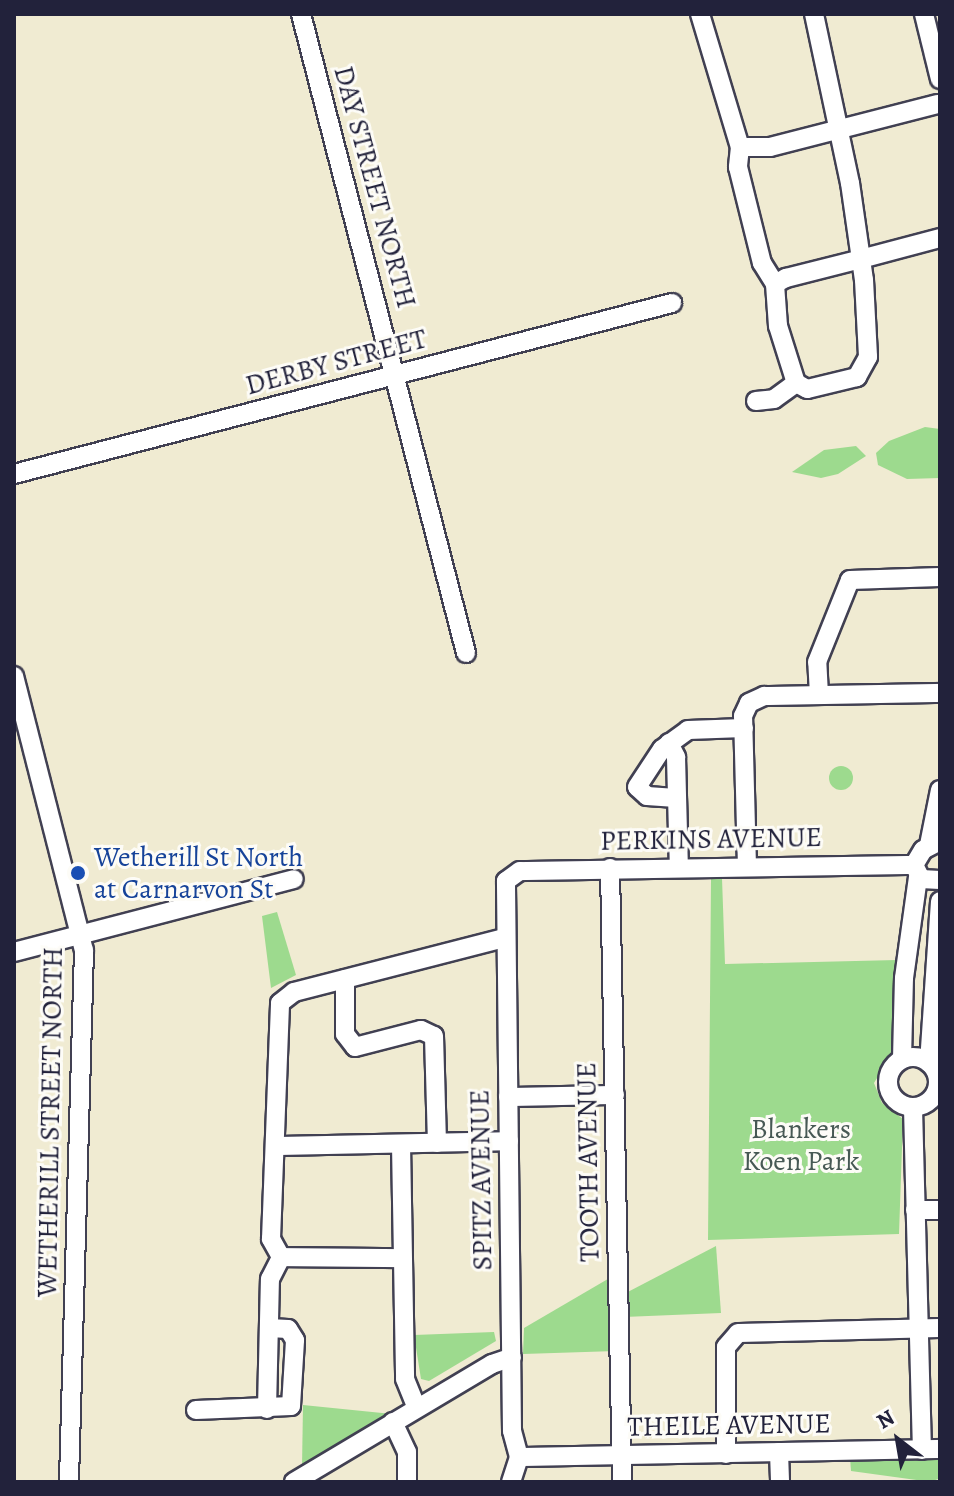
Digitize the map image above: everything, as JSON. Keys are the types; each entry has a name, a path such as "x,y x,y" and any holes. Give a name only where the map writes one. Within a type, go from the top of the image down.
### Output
{"street":[{"name":"DAY STREET NORTH","path":"301,14 466,653"},
{"path":"700,14 740,147 738,167 758,250 774,285 778,326 796,383"},
{"path":"796,383 812,389 857,377 865,369 868,349 861,259 840,128 814,14"},
{"path":"924,14 940,79"},
{"path":"740,147 770,147 939,101"},
{"path":"774,285 940,238"},
{"name":"DERBY STREET","path":"14,474 672,303"},
{"path":"756,401 774,399 796,383"},
{"path":"819,695 818,655 850,580 940,577"},
{"name":"WETHERILL STREET NORTH","path":"14,676 81,935 69,1482"},
{"path":"747,867 744,728 745,712 753,699 940,693"},
{"path":"676,798 647,796 637,787 669,743 688,730 744,728"},
{"path":"669,743 676,757 679,868"},
{"path":"940,790 935,843 916,871 904,978 902,1059 891,1069 889,1092 898,1104 913,1108 937,1096 935,1069 940,901"},
{"name":"PERKINS AVENUE","path":"510,876 520,871 747,867 916,871 940,880"},
{"name":"TOOTH AVENUE","path":"610,868 622,1482"},
{"name":"SPITZ AVENUE","path":"510,876 504,887 504,938 512,1431 519,1457 511,1482"},
{"path":"14,952 294,879"},
{"path":"281,1257 271,1239 280,1003 294,992 504,938"},
{"path":"345,979 345,1034 355,1047 421,1030 434,1036 437,1143"},
{"path":"902,1059 935,1069"},
{"path":"508,1097 615,1095"},
{"path":"913,1108 918,1329 931,1450"},
{"path":"276,1146 509,1141"},
{"path":"401,1144 405,1379 417,1408"},
{"path":"915,1210 940,1210"},
{"path":"281,1257 402,1258"},
{"path":"267,1409 270,1279 281,1257"},
{"path":"196,1410 291,1406 295,1378 292,1333 269,1328"},
{"path":"726,1454 726,1347 733,1337 940,1328"},
{"path":"294,1482 417,1408 512,1357"},
{"path":"268,1379 295,1378"},
{"path":"393,1422 407,1452 407,1482"},
{"name":"THEILE AVENUE","path":"519,1457 931,1450"},
{"path":"779,1452 780,1482"}],"green space":[{"path":"925,427 940,429 940,478 907,479 878,465 876,453 889,441"},
{"path":"856,446 866,456 838,474 821,478 792,472 824,450"},
{"path":"841,766 849,770 853,778 849,786 841,790 833,786 829,778 833,770"},
{"name":"Blankers Koen Park","path":"722,878 725,964 897,960 894,1050 874,1083 882,1103 903,1119 899,1234 708,1240 711,879"},
{"path":"277,912 296,975 271,988 262,916"},
{"path":"716,1246 721,1313 624,1317 622,1295"},
{"path":"613,1276 616,1351 523,1354 524,1328"},
{"path":"494,1332 496,1341 429,1381 421,1379 414,1335"},
{"path":"303,1405 392,1414 302,1467"},
{"path":"940,1455 940,1478 931,1482 851,1471 850,1457"}],"place":[{"name":"Wetherill St North at Carnarvon St","path":"78,873"}]}
